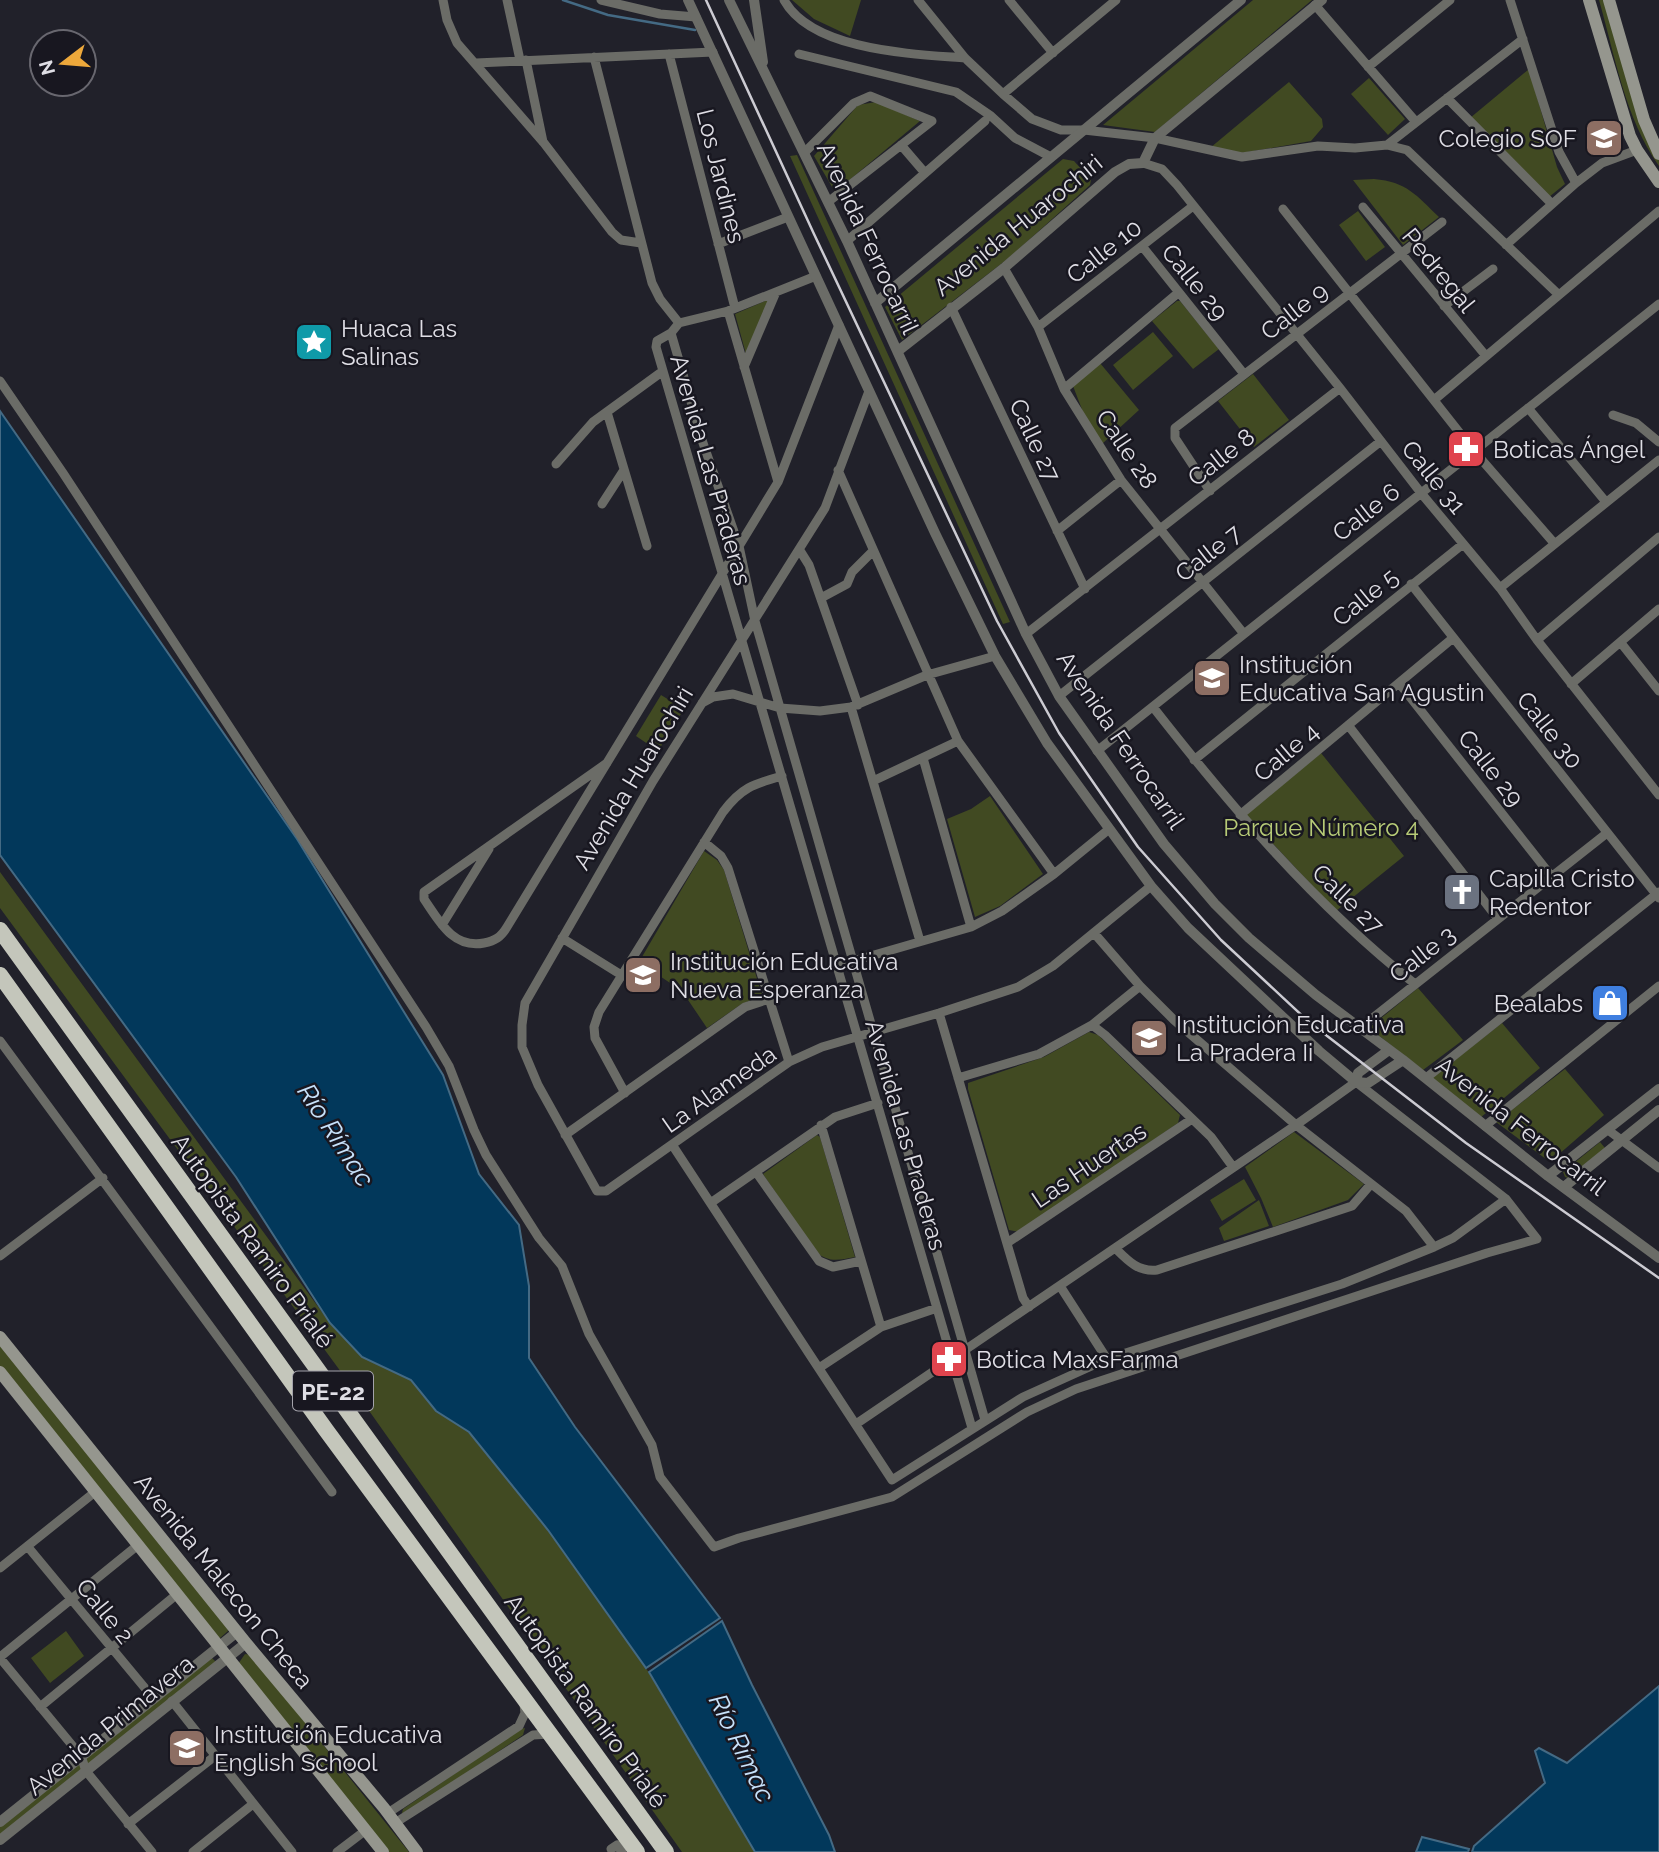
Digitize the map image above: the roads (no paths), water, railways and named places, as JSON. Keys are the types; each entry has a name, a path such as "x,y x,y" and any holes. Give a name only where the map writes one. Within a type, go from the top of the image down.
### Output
{"highway":[{"name":"Autopista Ramiro Prialé","path":"0,930 666,1852"},
{"name":"Autopista Ramiro Prialé","path":"0,975 310,1408 637,1852"}],"main road":[{"path":"1589,0 1626,125 1637,150 1659,182"},
{"path":"1609,0 1644,120 1659,154"},
{"name":"Avenida Malecon Checa","path":"0,1337 417,1852"},
{"name":"Avenida Malecon Checa","path":"1,1375 383,1852"}],"street":[{"path":"443,0 451,32 457,43 544,143 616,236 630,243 641,243"},
{"path":"507,0 544,143"},
{"path":"601,0 660,14 696,17"},
{"path":"0,381 71,484 426,1027 449,1066 486,1155 539,1238 562,1266 589,1334 652,1445 660,1478 714,1547 892,1497 1027,1412 1076,1390 1486,1253 1537,1239 1506,1199 1356,1082 1253,991 1188,928 1151,886 1108,830 1047,743 995,656 935,533 688,0"},
{"name":"Avenida Ferrocarril","path":"729,0 847,241 1026,634 1059,696 1164,844 1249,938 1316,995 1403,1060 1548,1176 1659,1258"},
{"path":"754,0 764,71"},
{"path":"784,0 790,10 804,22 847,42 902,53 965,58"},
{"path":"918,0 965,58 1003,94 1032,119 1061,130 1155,138 1242,158 1318,146 1355,148 1387,145 1407,150 1559,295"},
{"path":"1009,0 1053,53"},
{"name":"Avenida Huarochiri","path":"875,303 1241,0"},
{"path":"1368,67 1450,0"},
{"path":"1510,0 1559,152 1576,183"},
{"path":"1003,94 1109,2"},
{"path":"1318,3 1416,122"},
{"name":"Avenida Huarochiri","path":"898,351 1004,268 1115,172 1129,164 1143,163 1155,138 1318,3"},
{"path":"1387,145 1523,39"},
{"path":"476,63 713,52"},
{"name":"Los Jardines","path":"669,54 718,244 744,367 778,482"},
{"path":"799,54 956,92 991,116 1015,138 1051,157"},
{"name":"Avenida Las Praderas","path":"594,57 652,283 660,299 679,323"},
{"path":"805,152 854,103 870,96 932,121 828,202"},
{"path":"1447,98 1552,204"},
{"path":"847,241 985,121"},
{"path":"901,145 925,173"},
{"path":"1506,245 1602,163 1637,150"},
{"name":"Calle 31","path":"1143,163 1162,170 1177,185 1421,493 1500,588 1537,640 1659,796"},
{"name":"Calle 10","path":"1038,327 1193,206"},
{"name":"Pedregal","path":"1363,207 1486,356"},
{"path":"1283,209 1474,451 1554,543"},
{"path":"1434,400 1659,211"},
{"path":"718,244 788,217"},
{"name":"Calle 9","path":"1210,491 1175,438 1175,428 1442,222"},
{"name":"Calle 29","path":"1142,246 1244,374"},
{"name":"Calle 28","path":"1004,268 1038,327 1064,389 1121,480 1244,634"},
{"path":"1444,306 1493,269"},
{"path":"671,333 679,323 731,309 816,276"},
{"path":"744,367 776,292"},
{"path":"1064,389 1178,293"},
{"name":"Calle 6","path":"1097,751 1659,304"},
{"name":"Calle 27","path":"951,307 1085,589"},
{"name":"Avenida Huarochiri","path":"492,844 423,895 442,925 454,939 464,943 488,942 500,937 778,482 839,325"},
{"name":"Avenida Las Praderas","path":"972,1428 663,371 656,344 671,333 703,443 739,546 755,621 985,1420"},
{"path":"556,464 593,422 663,371"},
{"name":"Calle 8","path":"1026,634 1340,388"},
{"name":"Avenida Huarochiri","path":"597,1191 538,1085 522,1047 525,1003 701,704 825,508 869,391"},
{"path":"1528,408 1606,502"},
{"path":"607,412 647,546"},
{"path":"1613,415 1636,423 1659,443"},
{"name":"Calle 7","path":"1059,696 1381,441"},
{"path":"1500,588 1659,460"},
{"path":"602,504 624,470"},
{"path":"838,470 958,741 1054,874"},
{"path":"1057,531 1121,480"},
{"path":"1537,640 1659,537"},
{"name":"Calle 5","path":"1194,760 1463,544"},
{"path":"799,550 809,565 821,598 855,706 873,781 919,941"},
{"path":"821,598 847,584 852,572 873,551"},
{"name":"Calle 30","path":"1411,584 1658,895"},
{"path":"1571,684 1659,609"},
{"name":"Calle 4","path":"1240,815 1453,638"},
{"path":"1620,643 1659,691"},
{"path":"701,704 727,694 780,708 820,711 855,706 927,675 995,656"},
{"name":"Calle 29","path":"1399,683 1552,877"},
{"name":"Calle 27","path":"1153,707 1240,815 1307,888 1379,955 1415,984"},
{"path":"1348,725 1498,919"},
{"path":"873,781 958,741"},
{"path":"923,758 971,926"},
{"path":"442,925 492,844 607,763"},
{"path":"625,1093 595,1038 594,1027 599,1012 736,795 751,785 782,776"},
{"path":"836,966 971,926 1002,911 1054,874 1108,830"},
{"name":"Calle 3","path":"1360,1028 1607,833"},
{"path":"705,842 721,856 728,868 789,1062"},
{"name":"La Alameda","path":"597,1191 606,1191 673,1146 789,1062 822,1047 1018,987 1054,966 1151,886"},
{"path":"1426,1078 1658,895"},
{"path":"1094,933 1174,1020 1296,1125 1406,1211 1434,1247"},
{"path":"562,938 623,975"},
{"path":"958,1078 1039,1054 1092,1025 1140,986"},
{"path":"1485,1126 1659,986"},
{"path":"565,1135 746,1007 769,999"},
{"path":"939,1013 1007,1243 1029,1307"},
{"path":"1092,1025 1210,1137 1233,1167"},
{"path":"0,1041 332,1492"},
{"path":"1356,1082 1358,1073 1389,1050"},
{"path":"856,1424 1356,1082 1368,1083 1403,1060"},
{"path":"1548,1176 1659,1089"},
{"path":"712,1202 821,1125 835,1117 877,1103"},
{"path":"1564,1187 1659,1110"},
{"name":"Las Huertas","path":"1007,1243 1192,1119"},
{"path":"821,1125 881,1327"},
{"path":"1608,1130 1659,1168"},
{"path":"673,1146 892,1480 1023,1397 1107,1359 1342,1284 1434,1247 1453,1238 1506,1199"},
{"path":"756,1172 819,1261 834,1267 861,1261"},
{"path":"0,1256 103,1178"},
{"path":"1115,1248 1128,1262 1140,1269 1157,1270 1352,1206 1371,1184"},
{"path":"1060,1286 1107,1359"},
{"path":"819,1368 881,1327 937,1308"},
{"path":"0,1569 95,1492"},
{"path":"138,1545 0,1657 81,1756 86,1771 152,1852"},
{"name":"Calle 2","path":"28,1546 153,1699"},
{"path":"40,1707 176,1595"},
{"name":"Avenida Primavera","path":"0,1840 172,1701 224,1652 237,1632"},
{"name":"Avenida Primavera","path":"0,1822 153,1699 224,1652 246,1643"},
{"path":"391,1818 519,1726 525,1713 520,1692"},
{"path":"172,1701 292,1852"},
{"path":"391,1818 533,1735 552,1735"},
{"path":"128,1824 215,1756"},
{"path":"193,1852 253,1804"},
{"path":"337,1852 366,1830"},
{"path":"611,1849 617,1844 622,1852"}],"water":[{"name":"Río Rímac","path":"0,411 297,839 443,1075 479,1174 519,1225 529,1286 529,1358 575,1427 720,1618 646,1668 548,1530 469,1432 436,1411 411,1380 362,1357 330,1323 236,1177 0,855"},
{"name":"Río Rímac","path":"722,1621 835,1852 755,1852 649,1672"},
{"path":"1659,1686 1659,1852 1472,1852 1474,1846 1545,1783 1535,1751 1539,1748 1567,1763"},
{"path":"1422,1837 1469,1849 1468,1852 1416,1852"}],"waterway":[{"path":"563,0 608,15 695,30"}],"railway":[{"path":"706,0 997,621 1059,733 1138,847 1221,940 1309,1022 1466,1143 1659,1278"}],"place":[{"name":"Colegio SOF","path":"1604,138"},
{"name":"Huaca Las Salinas","path":"314,342"},
{"name":"Boticas Ángel","path":"1466,449"},
{"name":"Institución Educativa San Agustin","path":"1212,678"},
{"name":"Capilla Cristo Redentor","path":"1462,892"},
{"name":"Institución Educativa Nueva Esperanza","path":"643,975"},
{"name":"Bealabs","path":"1610,1003"},
{"name":"Institución Educativa La Pradera Ii","path":"1149,1038"},
{"name":"Botica MaxsFarma","path":"949,1359"},
{"name":"Institución Educativa English School","path":"187,1748"}],"park label":[{"name":"Parque Número 4","path":"1321,827"}]}
